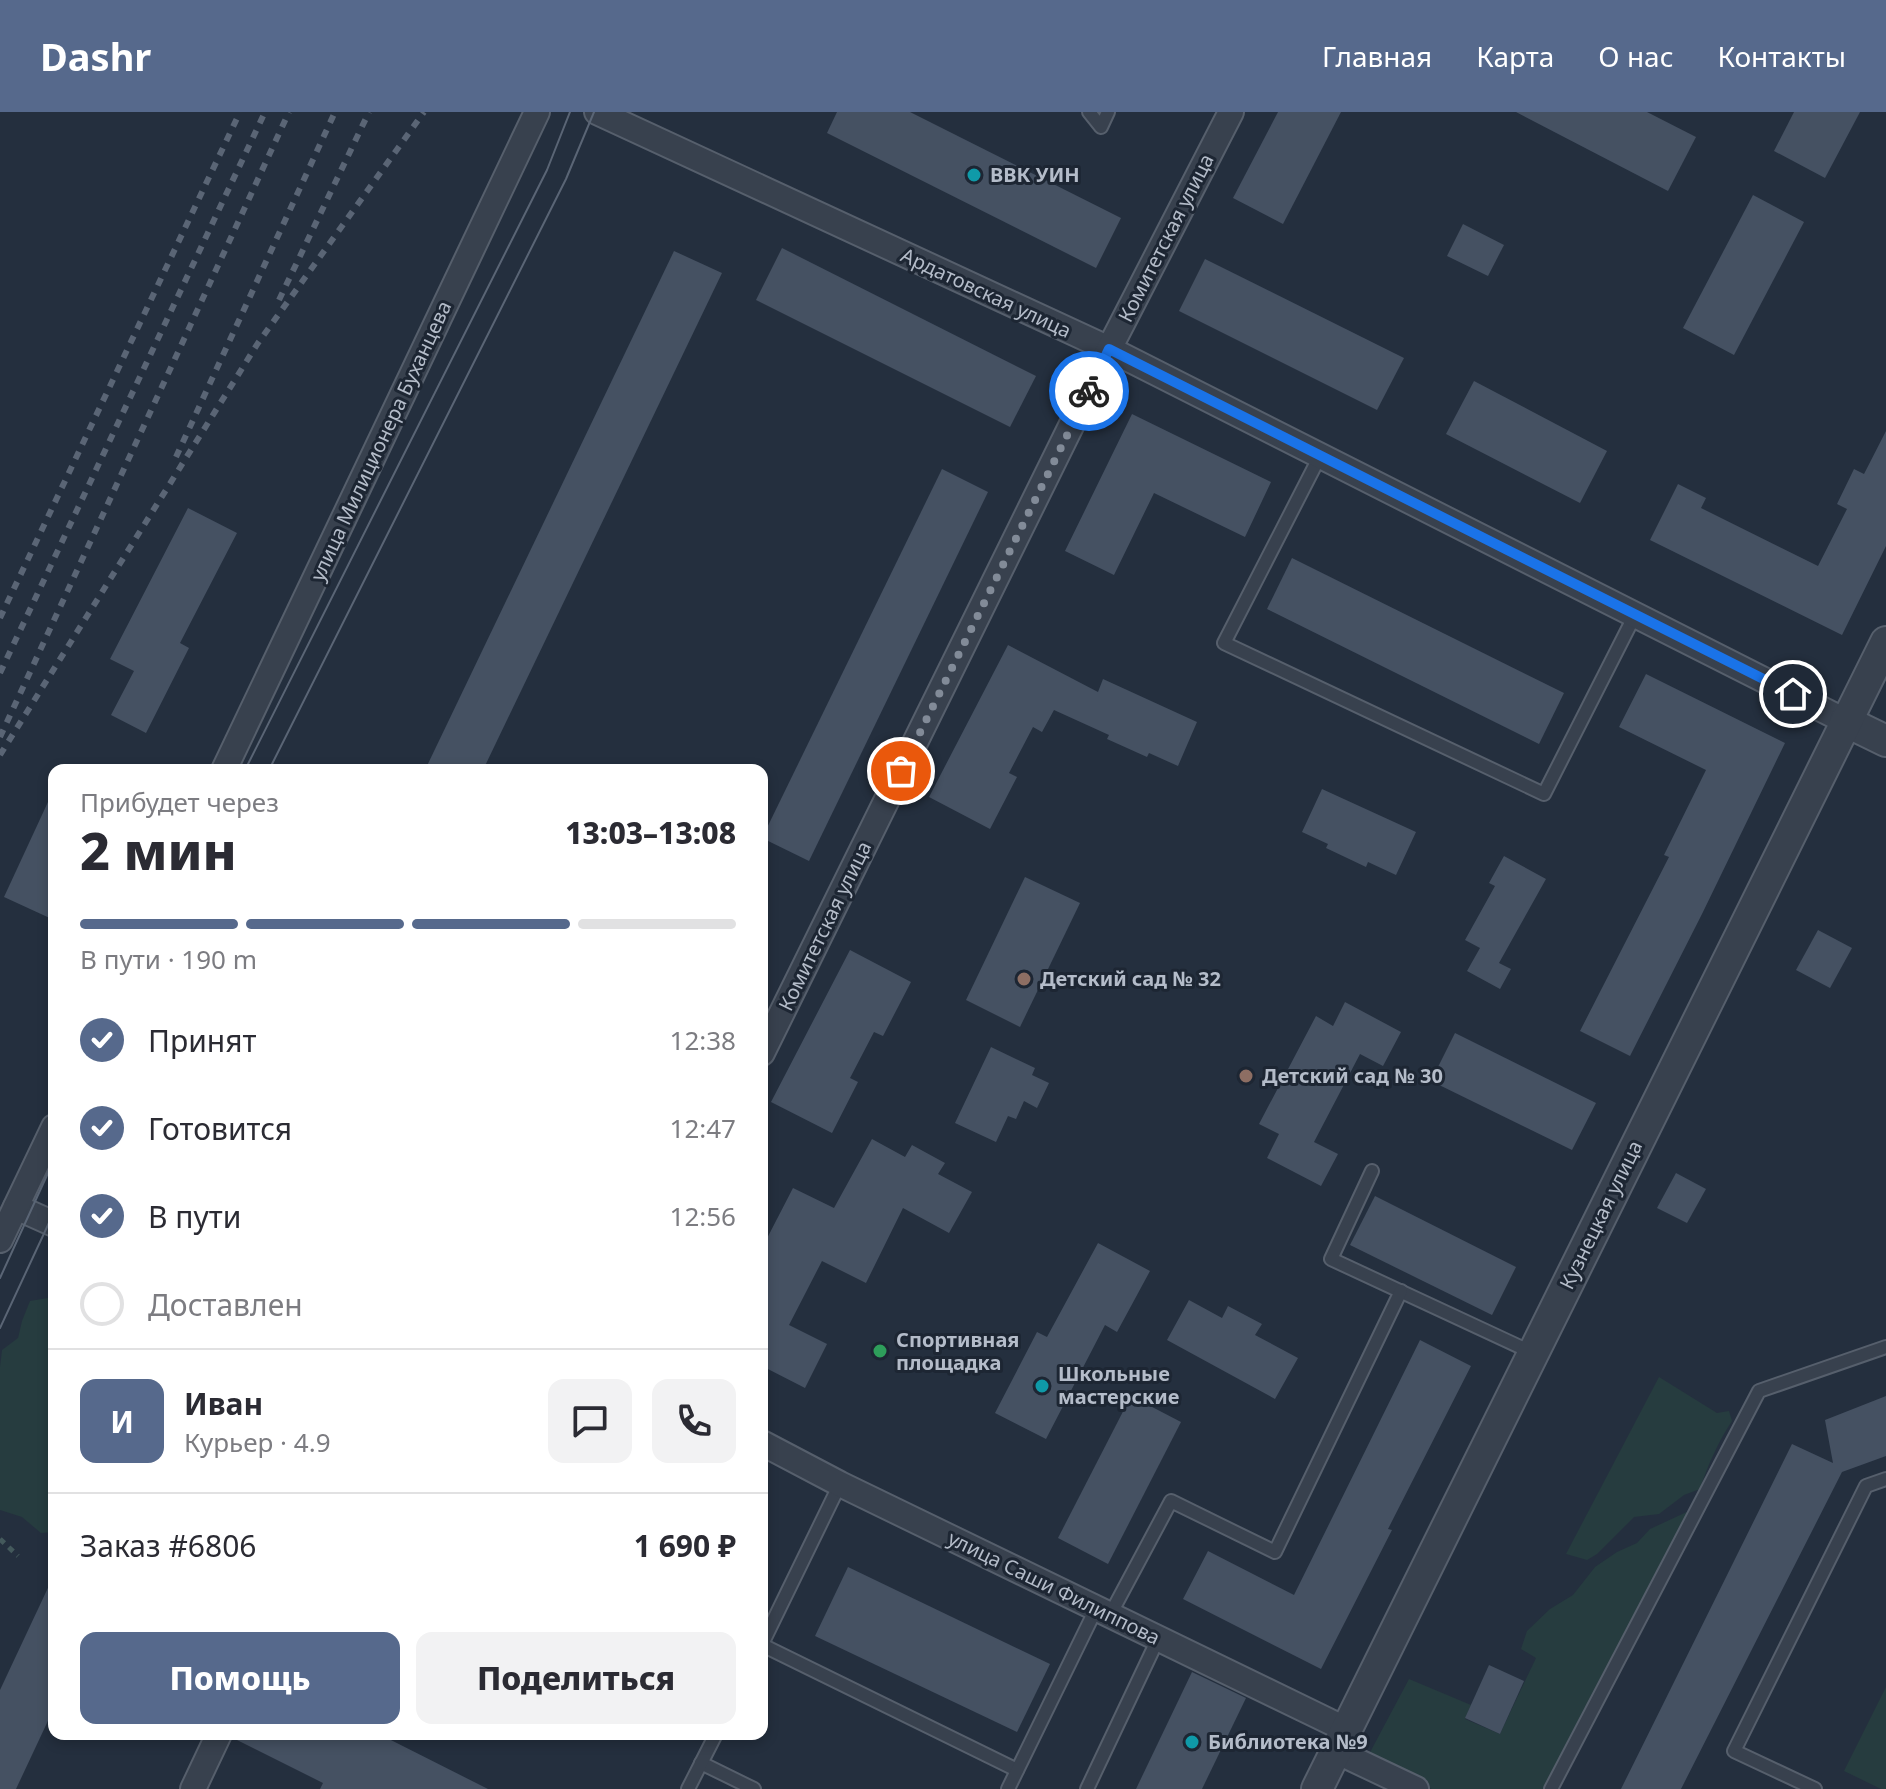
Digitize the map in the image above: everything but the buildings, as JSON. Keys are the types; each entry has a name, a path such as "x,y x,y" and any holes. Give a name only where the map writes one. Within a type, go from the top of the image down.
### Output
{"street":[{"name":"улица Милиционера Буханцева","path":"227,764 537,112"},
{"name":"Ардатовская улица","path":"597,112 1109,349 1886,741"},
{"name":"Комитетская улица","path":"768,1040 1109,349 1231,112"},
{"name":"Кузнецкая улица","path":"1317,1789 1886,642"},
{"path":"0,1240 48,1140"},
{"path":"16,1207 48,1221"},
{"name":"улица Саши Филиппова","path":"768,1446 1158,1639 1342,1741 1416,1789"},
{"path":"193,1789 216,1740"}],"lane":[{"path":"1089,112 1101,127 1108,112"},
{"path":"1320,456 1224,643 1544,794 1635,615"},
{"path":"1372,1171 1331,1259 1533,1353"},
{"path":"1008,1789 1103,1612 1171,1501 1275,1552 1401,1291"},
{"path":"1551,1789 1759,1391 1886,1347"},
{"path":"1815,1789 1734,1751 1866,1486 1886,1479"},
{"path":"768,1633 840,1484"},
{"path":"1087,1789 1158,1639"},
{"path":"768,1648 1017,1770"},
{"path":"688,1789 713,1740"},
{"path":"701,1763 754,1789"}],"path":[{"path":"0,1539 18,1556"}],"green space":[{"path":"48,1298 48,1532 41,1533 22,1517 0,1510 2,1350 18,1338 30,1301"},
{"path":"1659,1377 1717,1413 1729,1411 1732,1421 1700,1489 1684,1495 1659,1514 1634,1517 1587,1560 1566,1554"},
{"path":"1691,1510 1552,1789 1432,1789 1367,1758 1409,1679 1471,1705 1465,1719 1500,1734 1536,1658 1521,1649 1527,1631 1550,1609 1573,1595 1595,1567 1637,1543 1650,1529"},
{"path":"1886,1687 1886,1789 1881,1789 1844,1771"}],"tram line":[{"path":"248,764 547,170 570,112"},
{"path":"272,764 566,179 594,112"},
{"path":"0,1278 48,1173"},
{"path":"0,1328 48,1225"}],"railway":[{"path":"0,618 240,112"},
{"path":"0,673 265,112"},
{"path":"0,737 289,112"},
{"path":"176,457 335,112"},
{"path":"279,300 369,112"},
{"path":"0,755 258,343 424,112"}],"way so far":[{"path":"901,771 1089,391"}],"place":[{"name":"ВВК УИН","path":"974,175"},
{"name":"Детский сад № 32","path":"1024,979"},
{"name":"Детский сад № 30","path":"1246,1076"},
{"name":"Спортивная площадка","path":"880,1351"},
{"name":"Школьные мастерские","path":"1042,1386"},
{"name":"Библиотека №9","path":"1192,1742"}],"route":[{"path":"1089,391 1109,349 1793,694"}]}
